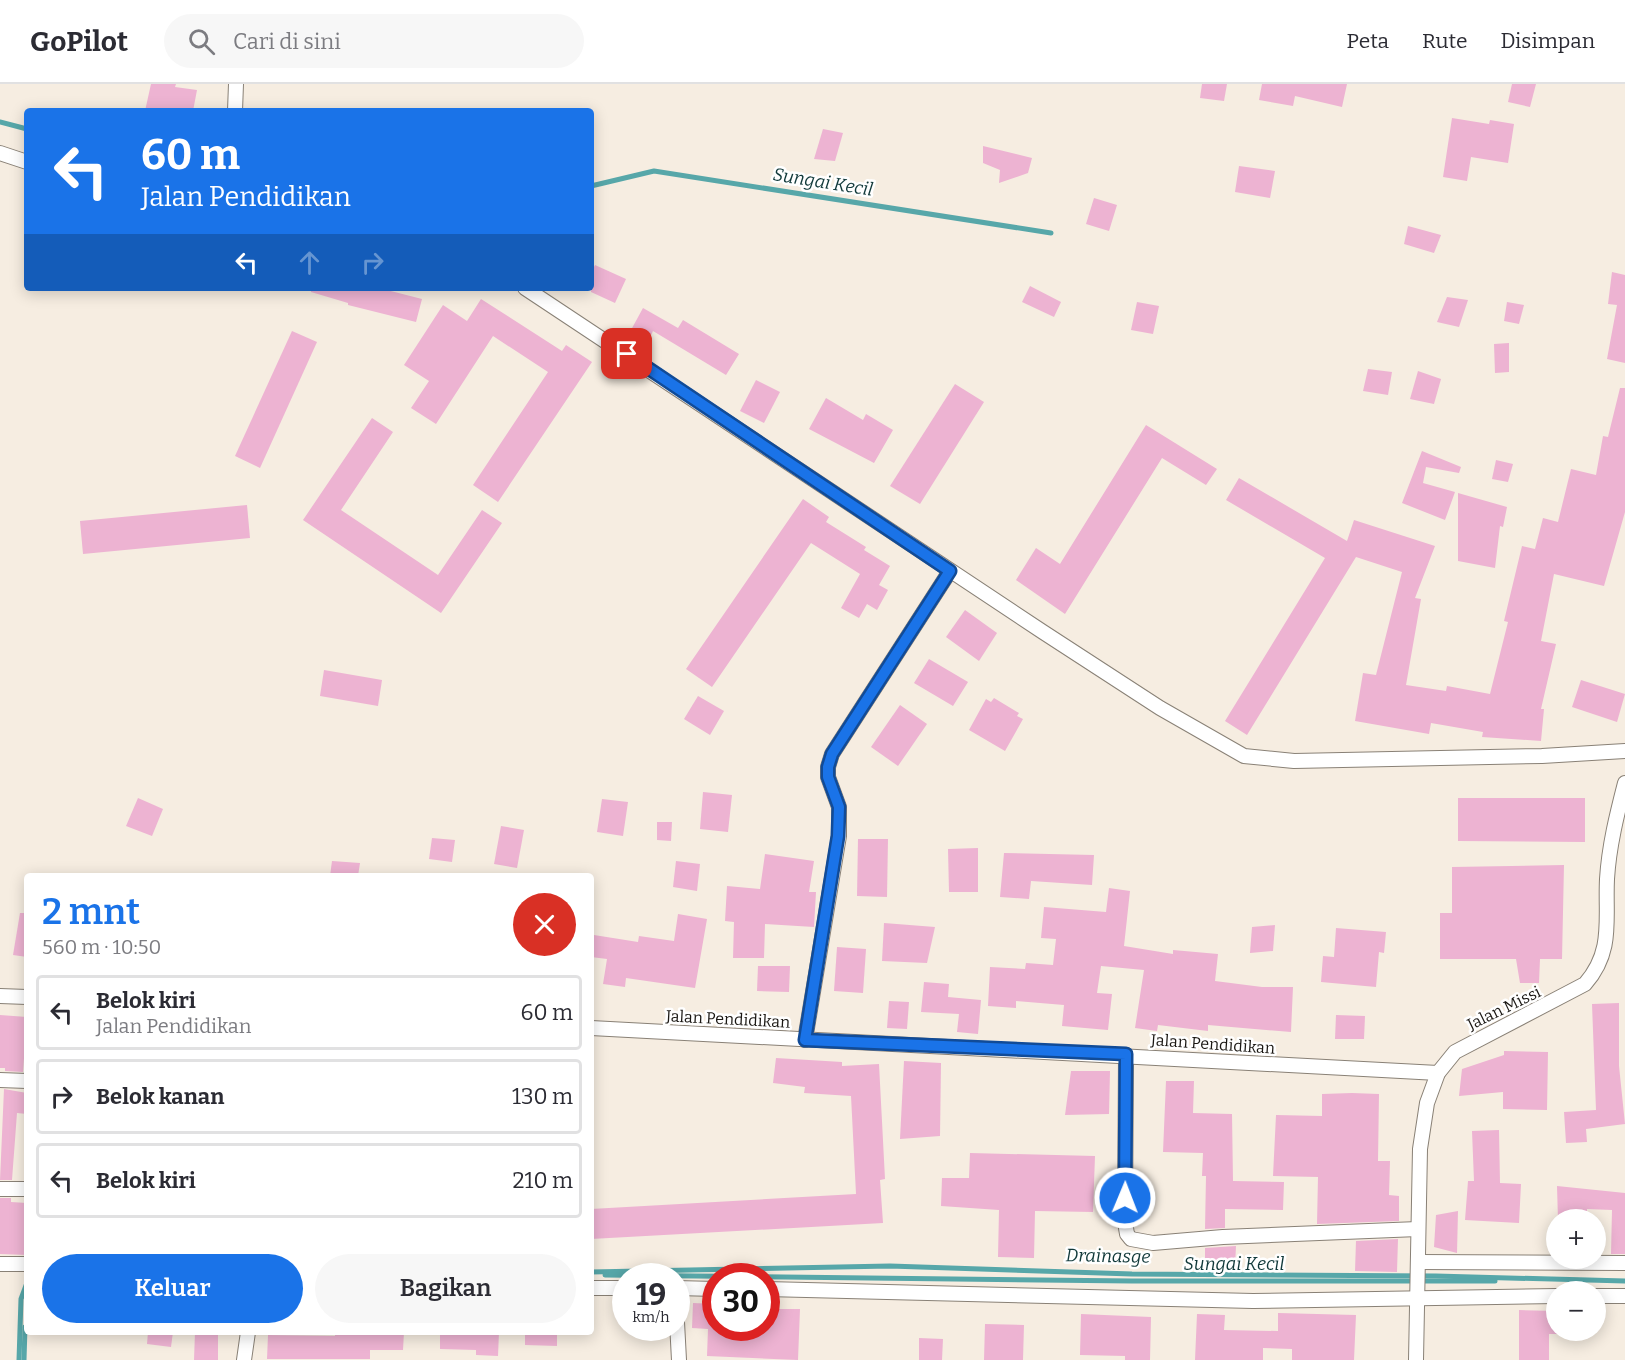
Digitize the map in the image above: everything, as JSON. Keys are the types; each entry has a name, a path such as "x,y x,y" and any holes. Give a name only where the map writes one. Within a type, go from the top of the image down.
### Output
{"street":[{"path":"235,108 236,84"},
{"path":"0,153 24,161"},
{"path":"530,291 950,571 1169,713 1232,751 1255,759 1294,761 1542,756 1625,751"},
{"path":"805,1040 838,836 839,807 828,777 828,767 843,735 950,571"},
{"name":"Jalan Missi","path":"1417,1295 1421,1135 1427,1103 1438,1073 1455,1052 1585,984 1598,969 1605,949 1607,878 1612,831 1625,783"},
{"path":"0,996 24,997"},
{"name":"Jalan Pendidikan","path":"594,1028 1126,1054 1438,1073"},
{"path":"1126,1054 1125,1229 1131,1239 1153,1243 1223,1237 1418,1229"},
{"path":"0,1080 24,1081"},
{"path":"0,1189 24,1189"},
{"path":"1418,1268 1625,1263"},
{"path":"0,1264 24,1264"},
{"path":"594,1288 612,1288"},
{"path":"780,1289 1253,1301 1417,1295 1546,1296"},
{"path":"1416,1360 1417,1295"},
{"path":"1606,1296 1625,1296"},
{"path":"244,1360 248,1335"},
{"path":"679,1341 680,1360"}],"building":[{"path":"151,84 176,84 175,87 197,90 194,108 146,108"},
{"path":"1202,84 1227,84 1224,101 1200,98"},
{"path":"1262,84 1347,84 1342,107 1295,96 1293,106 1259,100"},
{"path":"1512,84 1536,84 1530,107 1508,102"},
{"path":"1452,118 1489,124 1490,120 1514,124 1508,163 1471,157 1467,181 1443,177"},
{"path":"823,129 843,133 835,161 814,159"},
{"path":"983,146 1032,158 1028,173 999,183 1000,170 983,163"},
{"path":"1239,166 1275,171 1270,198 1235,192"},
{"path":"1094,198 1117,205 1109,231 1086,224"},
{"path":"1408,226 1441,235 1434,253 1404,244"},
{"path":"595,265 626,279 615,303 591,292 594,291"},
{"path":"1612,272 1625,275 1625,363 1607,359 1617,305 1608,304"},
{"path":"1030,286 1061,302 1054,317 1022,302"},
{"path":"391,291 422,299 416,322 348,305 348,303 311,292"},
{"path":"1447,297 1468,300 1459,327 1437,322"},
{"path":"481,299 562,351 566,345 592,362 498,502 473,485 548,372 493,336 436,424 411,408 429,381 404,365 443,305 467,321"},
{"path":"1137,302 1159,306 1153,334 1131,330"},
{"path":"1507,302 1524,305 1519,324 1504,321"},
{"path":"643,308 678,328 683,320 739,354 726,375 653,331 649,340 631,330"},
{"path":"292,331 317,342 260,468 235,456"},
{"path":"1509,343 1509,372 1495,373 1494,344"},
{"path":"1368,369 1392,372 1388,395 1363,391"},
{"path":"1418,371 1441,379 1434,404 1410,399"},
{"path":"756,380 780,392 764,423 740,411"},
{"path":"955,384 984,402 920,504 890,486"},
{"path":"1620,388 1625,388 1625,512 1604,586 1554,574 1541,641 1556,644 1541,709 1544,709 1541,741 1482,737 1483,732 1431,723 1429,734 1355,721 1363,673 1376,675 1402,572 1356,557 1247,735 1225,721 1325,558 1226,500 1239,478 1347,541 1354,520 1435,546 1415,598 1421,599 1406,685 1446,691 1447,686 1490,694 1508,622 1504,621 1522,546 1535,549 1543,518 1558,522 1571,469 1596,475 1603,436 1608,437"},
{"path":"826,398 863,420 866,414 893,430 874,463 809,429"},
{"path":"372,418 393,432 341,510 438,575 482,510 502,523 441,613 303,520"},
{"path":"1146,425 1217,469 1206,485 1162,458 1065,614 1016,580 1036,548 1060,564"},
{"path":"1422,451 1461,467 1459,473 1426,467 1423,483 1455,492 1445,520 1402,503"},
{"path":"1496,460 1513,464 1508,482 1492,479"},
{"path":"1458,493 1507,507 1503,527 1500,526 1495,568 1458,561"},
{"path":"803,499 829,517 826,522 866,547 864,550 890,566 879,585 888,590 877,610 867,604 859,618 841,608 860,574 811,543 712,687 686,669"},
{"path":"247,505 250,538 83,554 80,521"},
{"path":"965,610 997,633 979,661 946,637"},
{"path":"929,659 968,682 953,706 914,683"},
{"path":"324,670 382,680 378,706 320,696"},
{"path":"1581,680 1625,694 1617,722 1572,707"},
{"path":"698,696 724,711 710,735 684,719"},
{"path":"994,698 1019,713 1017,716 1023,719 1005,751 969,730 986,699 991,702"},
{"path":"900,705 927,724 898,766 871,747"},
{"path":"703,792 732,795 728,832 700,829"},
{"path":"138,798 163,809 152,836 126,826"},
{"path":"1458,798 1585,798 1585,842 1458,841"},
{"path":"602,799 628,802 623,836 597,832"},
{"path":"657,822 672,822 671,841 657,840"},
{"path":"501,826 524,830 517,868 494,864"},
{"path":"432,838 455,840 452,862 429,859"},
{"path":"858,839 888,839 887,897 857,896"},
{"path":"978,848 978,892 949,892 948,849"},
{"path":"1004,853 1094,855 1092,885 1031,881 1029,899 1000,897"},
{"path":"765,854 814,861 809,892 816,892 814,927 765,924 764,958 733,958 734,922 725,921 727,886 760,889"},
{"path":"332,861 360,863 358,873 330,873"},
{"path":"676,861 700,864 697,891 673,887"},
{"path":"1564,865 1562,959 1540,959 1539,983 1520,983 1516,959 1440,959 1440,913 1452,913 1452,867"},
{"path":"1109,888 1130,891 1124,946 1173,954 1173,950 1218,954 1215,981 1262,987 1293,987 1291,1032 1208,1025 1208,1031 1158,1025 1157,1031 1135,1028 1144,970 1101,966 1097,993 1112,994 1108,1030 1062,1026 1064,1005 1016,1001 1016,1008 988,1006 990,967 1025,969 1026,963 1053,965 1056,939 1041,938 1044,907 1106,912"},
{"path":"20,913 24,913 24,957 13,955"},
{"path":"678,914 707,919 695,988 626,978 625,987 603,984 607,959 594,957 594,935 638,942 639,936 674,941"},
{"path":"884,923 935,927 927,963 882,961"},
{"path":"1275,925 1273,951 1250,953 1252,927"},
{"path":"1336,928 1386,932 1384,953 1379,952 1376,987 1321,982 1323,956 1334,957"},
{"path":"837,947 866,949 863,993 834,991"},
{"path":"758,966 790,966 789,992 757,991"},
{"path":"924,982 949,984 948,997 981,1000 978,1034 957,1032 959,1014 921,1012"},
{"path":"889,1001 909,1002 907,1029 887,1028"},
{"path":"1619,1003 1619,1066 1625,1124 1586,1129 1587,1142 1566,1143 1564,1112 1596,1110 1592,1004"},
{"path":"0,1015 24,1017 23,1072 5,1071 5,1068 0,1068"},
{"path":"1336,1015 1365,1016 1364,1039 1335,1039"},
{"path":"1504,1051 1548,1052 1547,1110 1503,1109 1503,1092 1459,1096 1462,1069 1504,1055"},
{"path":"776,1058 842,1062 842,1066 879,1064 885,1179 880,1180 883,1223 594,1239 594,1209 856,1194 851,1096 804,1093 805,1087 773,1083"},
{"path":"904,1061 941,1063 940,1136 900,1139"},
{"path":"1071,1071 1110,1071 1109,1114 1065,1115"},
{"path":"1166,1081 1194,1081 1193,1113 1232,1114 1233,1181 1284,1182 1283,1210 1225,1209 1225,1228 1205,1229 1206,1176 1202,1176 1203,1153 1163,1152"},
{"path":"4,1089 24,1092 24,1114 17,1113 12,1180 0,1180"},
{"path":"1322,1094 1379,1094 1378,1161 1390,1161 1389,1195 1399,1196 1399,1221 1317,1224 1318,1177 1273,1176 1276,1115 1322,1116"},
{"path":"1499,1130 1500,1183 1521,1184 1519,1223 1465,1220 1468,1181 1474,1181 1472,1131"},
{"path":"970,1153 1095,1156 1093,1212 1035,1211 1034,1258 998,1257 999,1210 941,1206 942,1178 969,1178"},
{"path":"1557,1186 1625,1193 1625,1254 1611,1254 1612,1210 1558,1209"},
{"path":"0,1198 11,1198 11,1202 24,1203 24,1255 0,1254"},
{"path":"1458,1211 1457,1253 1434,1247 1436,1215"},
{"path":"1398,1239 1397,1272 1355,1271 1356,1241"},
{"path":"1236,1246 1235,1267 1205,1267 1205,1248"},
{"path":"693,1303 702,1303 702,1329 692,1328"},
{"path":"780,1309 800,1309 798,1360 707,1356 708,1341 780,1341"},
{"path":"1519,1310 1546,1311 1546,1341 1549,1341 1549,1360 1519,1360"},
{"path":"1278,1313 1356,1315 1354,1360 1292,1360 1292,1349 1263,1348 1263,1360 1195,1360 1197,1314 1225,1315 1224,1330 1278,1331"},
{"path":"1081,1314 1151,1317 1150,1360 1125,1360 1125,1356 1080,1355"},
{"path":"985,1324 1024,1325 1023,1360 984,1360"},
{"path":"148,1335 173,1335 171,1347 147,1344"},
{"path":"195,1335 218,1335 218,1360 194,1360"},
{"path":"268,1335 404,1335 403,1350 370,1350 370,1359 267,1359"},
{"path":"440,1335 499,1335 498,1356 476,1355 476,1350 440,1349"},
{"path":"525,1335 557,1335 557,1346 525,1345"},
{"path":"919,1338 943,1339 942,1360 919,1360"}],"waterway":[{"name":"Sungai Kecil","path":"0,122 24,128"},
{"name":"Sungai Kecil","path":"594,185 654,171 1051,233"},
{"name":"Drainasge","path":"594,1272 890,1266 1132,1274 1436,1276 1625,1281"},
{"name":"Sungai Kecil","path":"605,1275 1132,1281 1495,1281"},
{"name":"Sungai Kecil","path":"19,1360 21,1299 24,1291"},
{"name":"Drainasge","path":"24,1360 25,1335"}],"route":[{"path":"627,354 950,571 832,754 828,777 839,807 840,820 805,1040 1126,1054 1125,1198"}]}
